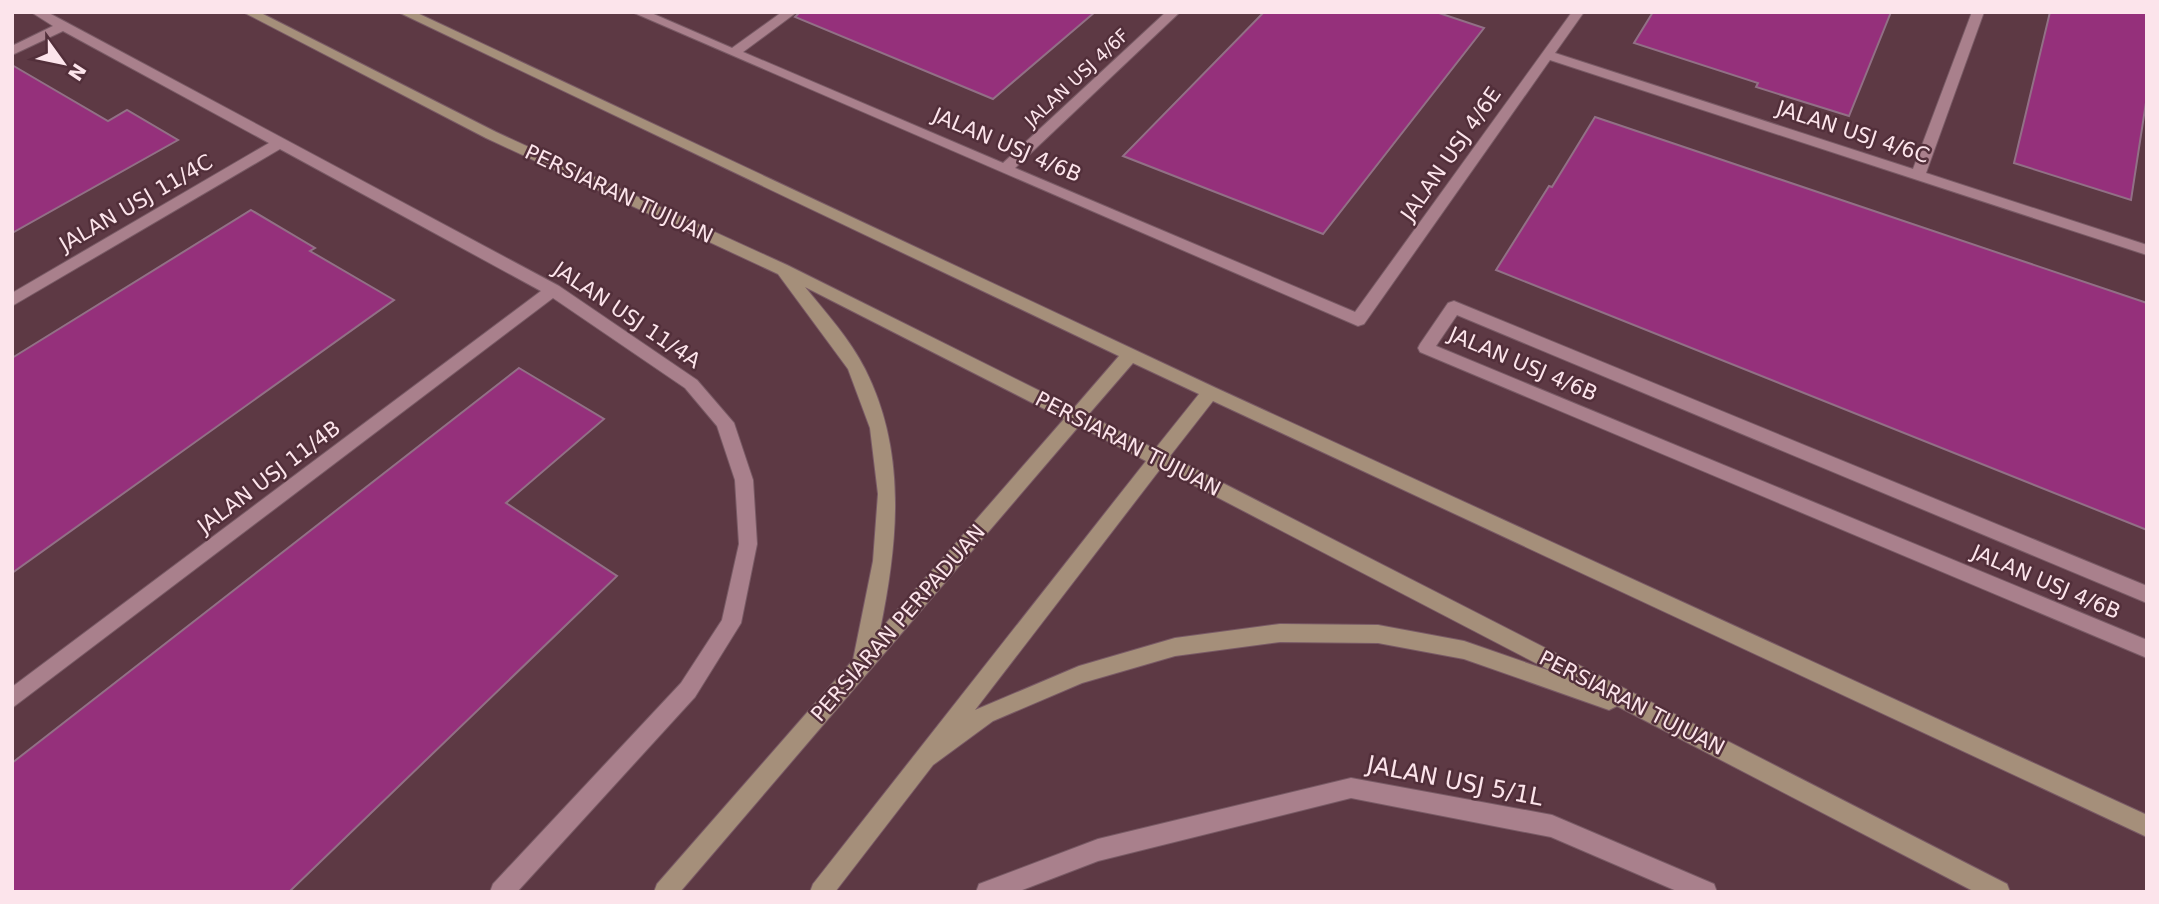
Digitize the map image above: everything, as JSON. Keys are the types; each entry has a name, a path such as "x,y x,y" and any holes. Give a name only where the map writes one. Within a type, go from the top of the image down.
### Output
{"main road":[{"name":"PERSIARAN TUJUAN","path":"249,12 491,135 782,269 1157,458 1999,892"},
{"path":"404,12 1210,392 2147,826"},
{"path":"782,269 854,363 876,415 886,468 889,513 884,571 863,664"},
{"name":"PERSIARAN PERPADUAN","path":"665,892 1132,354"},
{"path":"821,892 1210,392"},
{"path":"924,759 986,714 1079,675 1175,647 1280,633 1378,634 1464,650 1672,723"}],"street":[{"name":"JALAN USJ 11/4A","path":"37,12 553,290 691,384 725,423 744,480 748,544 731,623 688,690 501,892"},
{"name":"JALAN USJ 4/6B","path":"638,12 1358,320"},
{"path":"733,52 791,12"},
{"name":"JALAN USJ 4/6F","path":"1005,169 1174,12"},
{"name":"JALAN USJ 4/6E","path":"1358,320 1578,12"},
{"path":"1918,176 1978,12"},
{"path":"12,51 64,26"},
{"name":"JALAN USJ 4/6C","path":"1547,55 2147,250"},
{"name":"JALAN USJ 11/4C","path":"12,300 281,142"},
{"name":"JALAN USJ 11/4B","path":"12,699 553,290"},
{"name":"JALAN USJ 4/6B","path":"2147,595 1454,307 1426,348 2147,649"},
{"name":"JALAN USJ 5/1L","path":"987,892 1098,850 1351,788 1552,826 1706,892"}],"building":[{"path":"800,12 1095,12 993,99 795,17"},
{"path":"1264,12 1436,12 1484,28 1323,234 1123,156"},
{"path":"1653,12 1891,12 1849,116 1756,87 1758,83 1634,43"},
{"path":"2050,12 2147,12 2147,96 2131,200 2014,163"},
{"path":"12,65 108,121 127,110 178,140 12,233"},
{"path":"1595,117 2147,303 2147,530 1496,270"},
{"path":"251,210 315,248 310,251 394,300 12,573 12,358"},
{"path":"519,368 604,419 506,503 617,576 289,892 12,892 12,763"}]}
